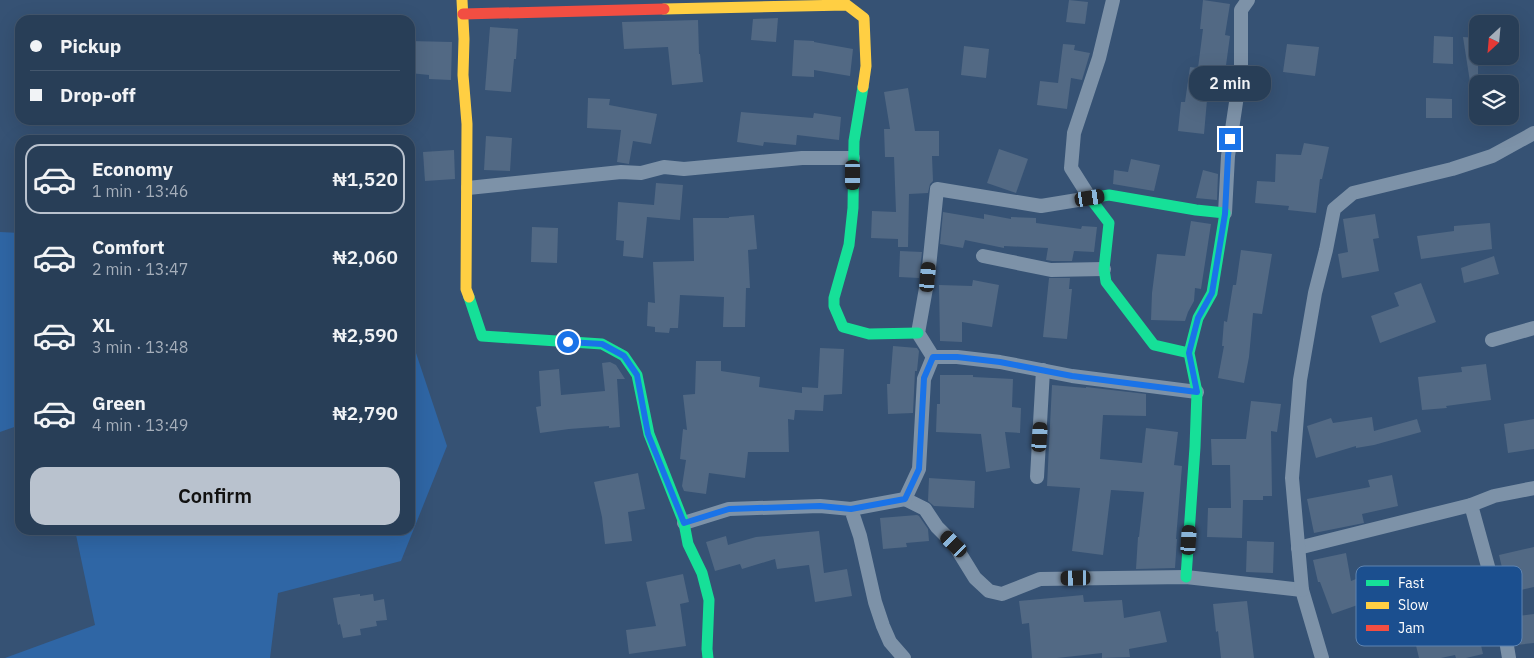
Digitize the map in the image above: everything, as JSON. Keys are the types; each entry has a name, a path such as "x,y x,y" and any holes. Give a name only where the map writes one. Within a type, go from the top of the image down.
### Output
{"street":[{"path":"462,0 463,75 468,124 466,288 482,336 602,344 624,356 637,375 648,434 684,523 688,544 702,573 710,600 708,658"},
{"path":"1113,0 1099,58 1074,133 1071,168 1109,223 1104,269 1106,282 1154,345 1189,353"},
{"path":"1186,577 1197,392 1189,353 1198,318 1212,293 1225,214 1228,156 1240,69 1241,10 1248,0"},
{"path":"463,14 847,5 864,18 866,66 854,141 853,208 849,245 834,298 834,306 843,327 869,334 918,333"},
{"path":"1322,658 1302,590 1292,478 1300,380 1315,293 1334,209 1353,193 1452,169 1484,159 1534,133"},
{"path":"468,188 621,172 641,173 664,167 684,169 802,158 853,158"},
{"path":"933,357 918,333 928,277 937,190 1041,206 1109,195 1225,214"},
{"path":"983,256 1051,270 1104,269"},
{"path":"1492,340 1534,328"},
{"path":"933,357 957,357 1000,362 1072,376 1197,392"},
{"path":"905,499 919,469 924,378 933,357"},
{"path":"1037,477 1043,370"},
{"path":"1298,548 1471,505 1494,496 1534,488"},
{"path":"684,523 729,509 820,506 851,509 905,499 925,508 937,527 954,544 975,578 989,591 1002,594 1040,579 1186,577 1302,590"},
{"path":"1471,505 1488,566"},
{"path":"851,509 883,626 890,642 904,658"}],"shaded area":[{"path":"0,232 15,233 15,427 0,432"},
{"path":"415,350 447,446 415,526"},
{"path":"76,535 411,535 401,561 278,593 270,658 5,658 95,625"}],"building":[{"path":"1069,0 1088,2 1085,24 1066,22"},
{"path":"1203,0 1230,4 1225,35 1230,36 1221,102 1207,100 1204,134 1178,131 1181,102 1185,102 1190,67 1198,68 1203,29 1200,29"},
{"path":"778,18 776,42 751,40 753,19"},
{"path":"698,20 699,54 703,82 672,85 668,47 624,49 622,22"},
{"path":"490,27 518,29 511,92 485,90"},
{"path":"1434,36 1453,37 1453,64 1433,63"},
{"path":"1463,37 1469,37 1469,65 1478,65 1478,75 1469,76"},
{"path":"794,40 814,41 853,49 850,76 814,70 814,77 792,76"},
{"path":"415,41 452,42 451,80 429,79 429,75 415,74"},
{"path":"1063,44 1075,45 1074,50 1090,53 1082,80 1071,78 1067,109 1037,105 1040,81 1058,83"},
{"path":"1287,44 1319,47 1315,76 1283,72"},
{"path":"964,46 989,49 986,78 961,75"},
{"path":"908,88 915,131 939,131 939,156 932,156 933,181 930,184 928,193 909,194 908,247 898,247 898,239 871,238 872,211 896,212 894,157 885,157 884,129 890,129 884,92"},
{"path":"588,98 610,99 609,105 657,114 651,144 633,141 629,164 617,162 621,130 587,128"},
{"path":"1426,98 1452,99 1452,118 1426,118"},
{"path":"741,112 813,118 814,113 841,117 839,140 797,135 796,145 764,142 763,146 737,142"},
{"path":"486,136 512,138 510,171 484,170"},
{"path":"1304,143 1329,147 1322,179 1320,179 1316,213 1288,210 1289,206 1255,203 1257,181 1275,182 1276,154 1301,155"},
{"path":"999,149 1028,159 1016,193 987,183"},
{"path":"454,150 455,179 425,181 423,152"},
{"path":"1131,159 1160,165 1154,191 1113,184 1114,170 1128,172"},
{"path":"1203,170 1218,174 1217,200 1196,198"},
{"path":"656,183 683,185 680,220 647,217 643,258 623,256 624,241 616,240 618,202 654,205"},
{"path":"943,212 984,219 984,214 1011,219 1011,217 1036,218 1036,223 1081,229 1082,226 1097,227 1094,252 1074,251 1072,261 1052,261 1046,260 1048,248 1004,246 1004,248 965,240 963,248 940,244"},
{"path":"1375,214 1379,238 1373,239 1379,271 1342,278 1338,254 1348,252 1343,219"},
{"path":"754,215 757,249 748,250 750,288 746,288 745,327 723,327 724,297 680,295 678,328 670,328 669,333 655,332 655,327 647,326 648,302 655,303 653,262 694,261 693,218 729,218"},
{"path":"1191,221 1211,224 1201,289 1195,288 1194,301 1185,321 1151,320 1157,254 1185,256"},
{"path":"1490,223 1492,249 1421,259 1417,236 1454,231 1454,226"},
{"path":"532,227 558,228 557,263 531,262"},
{"path":"1241,250 1272,254 1262,314 1253,313 1249,357 1244,383 1218,378 1224,346 1222,346 1224,321 1227,322 1233,285 1236,285"},
{"path":"900,251 922,252 919,278 899,277"},
{"path":"1494,256 1499,274 1464,283 1461,268"},
{"path":"1049,278 1070,278 1069,289 1072,289 1067,339 1043,337"},
{"path":"973,280 999,285 992,327 962,322 962,342 940,341 939,285 972,286"},
{"path":"1421,283 1436,322 1380,343 1371,316 1399,306 1394,293"},
{"path":"893,346 917,348 919,351 917,371 915,371 913,413 888,414 887,384 890,384"},
{"path":"820,348 844,349 842,394 824,395 823,411 795,410 794,420 788,419 789,452 748,452 745,478 709,473 706,494 684,491 682,486 686,460 680,459 683,429 687,430 683,395 695,394 696,361 721,361 721,371 760,377 759,387 802,393 802,387 818,388"},
{"path":"610,362 616,365 625,379 617,379 620,427 569,429 540,433 536,407 541,406 539,371 559,369 561,395 605,391 602,363"},
{"path":"1486,364 1491,400 1446,406 1447,408 1422,410 1418,377 1462,372 1461,367"},
{"path":"940,375 973,375 973,377 1013,379 1012,407 1021,408 1020,433 1005,432 1010,468 986,472 981,434 936,432 937,404 940,404"},
{"path":"1052,385 1146,394 1146,416 1103,415 1100,459 1142,463 1146,428 1178,432 1174,465 1182,466 1175,568 1136,569 1144,492 1111,490 1103,555 1072,551 1080,488 1047,486"},
{"path":"1251,401 1281,404 1277,432 1271,431 1272,496 1263,496 1263,500 1243,500 1242,538 1207,537 1208,508 1231,508 1230,465 1212,465 1211,439 1246,439"},
{"path":"1372,417 1374,431 1417,419 1421,432 1374,445 1356,448 1356,446 1316,458 1307,426 1331,418 1333,423"},
{"path":"1534,419 1534,449 1508,453 1504,424"},
{"path":"638,473 645,509 628,512 632,541 605,544 602,517 594,482"},
{"path":"1392,475 1398,506 1362,514 1364,523 1314,533 1307,499 1370,487 1368,480"},
{"path":"929,478 975,481 974,508 934,506 928,501"},
{"path":"917,515 928,529 929,541 906,543 907,547 883,549 880,518"},
{"path":"819,531 824,573 847,569 852,596 815,602 809,565 777,569 775,559 742,569 740,564 715,571 706,542 726,536 728,545 756,537"},
{"path":"1247,541 1274,542 1273,573 1246,572"},
{"path":"1534,547 1534,587 1522,590 1522,566 1502,566 1499,555"},
{"path":"1346,553 1351,581 1356,579 1356,606 1332,614 1320,582 1318,582 1313,560"},
{"path":"683,574 689,602 680,604 686,646 629,654 626,630 656,626 646,582"},
{"path":"360,594 360,596 373,594 374,601 384,599 387,620 376,621 377,626 360,629 361,635 343,638 340,624 338,625 333,598"},
{"path":"1083,595 1084,602 1122,600 1124,618 1160,611 1167,642 1129,649 1130,657 1102,658 1102,653 1057,658 1032,658 1029,623 1022,624 1019,601"},
{"path":"1247,601 1254,658 1221,658 1213,604"},
{"path":"1534,614 1534,643 1522,644 1522,616"},
{"path":"1416,646 1481,646 1483,654 1466,658 1456,658 1455,655 1441,658 1419,658"}],"traffic: fast":[{"path":"863,87 854,141 853,208 849,245 834,298 834,306 843,327 869,334 918,333"},
{"path":"1186,577 1197,392 1189,353 1198,318 1212,293 1225,213 1109,195 1090,198 1109,223 1104,269 1106,282 1154,345 1189,353"},
{"path":"469,297 482,336 602,344 624,356 637,375 649,434 684,523 688,544 702,573 709,600 708,658"}],"traffic: slow":[{"path":"462,0 463,75 467,124 466,289 469,297"},
{"path":"664,9 847,5 864,18 866,66 863,87"}],"traffic: jam":[{"path":"463,14 664,9"}],"route":[{"path":"568,342 602,344 624,356 637,375 648,434 684,523 729,509 820,506 851,509 905,499 919,469 924,378 933,357 957,357 1000,362 1072,376 1197,392 1189,353 1198,318 1212,293 1225,214 1230,139"}]}
